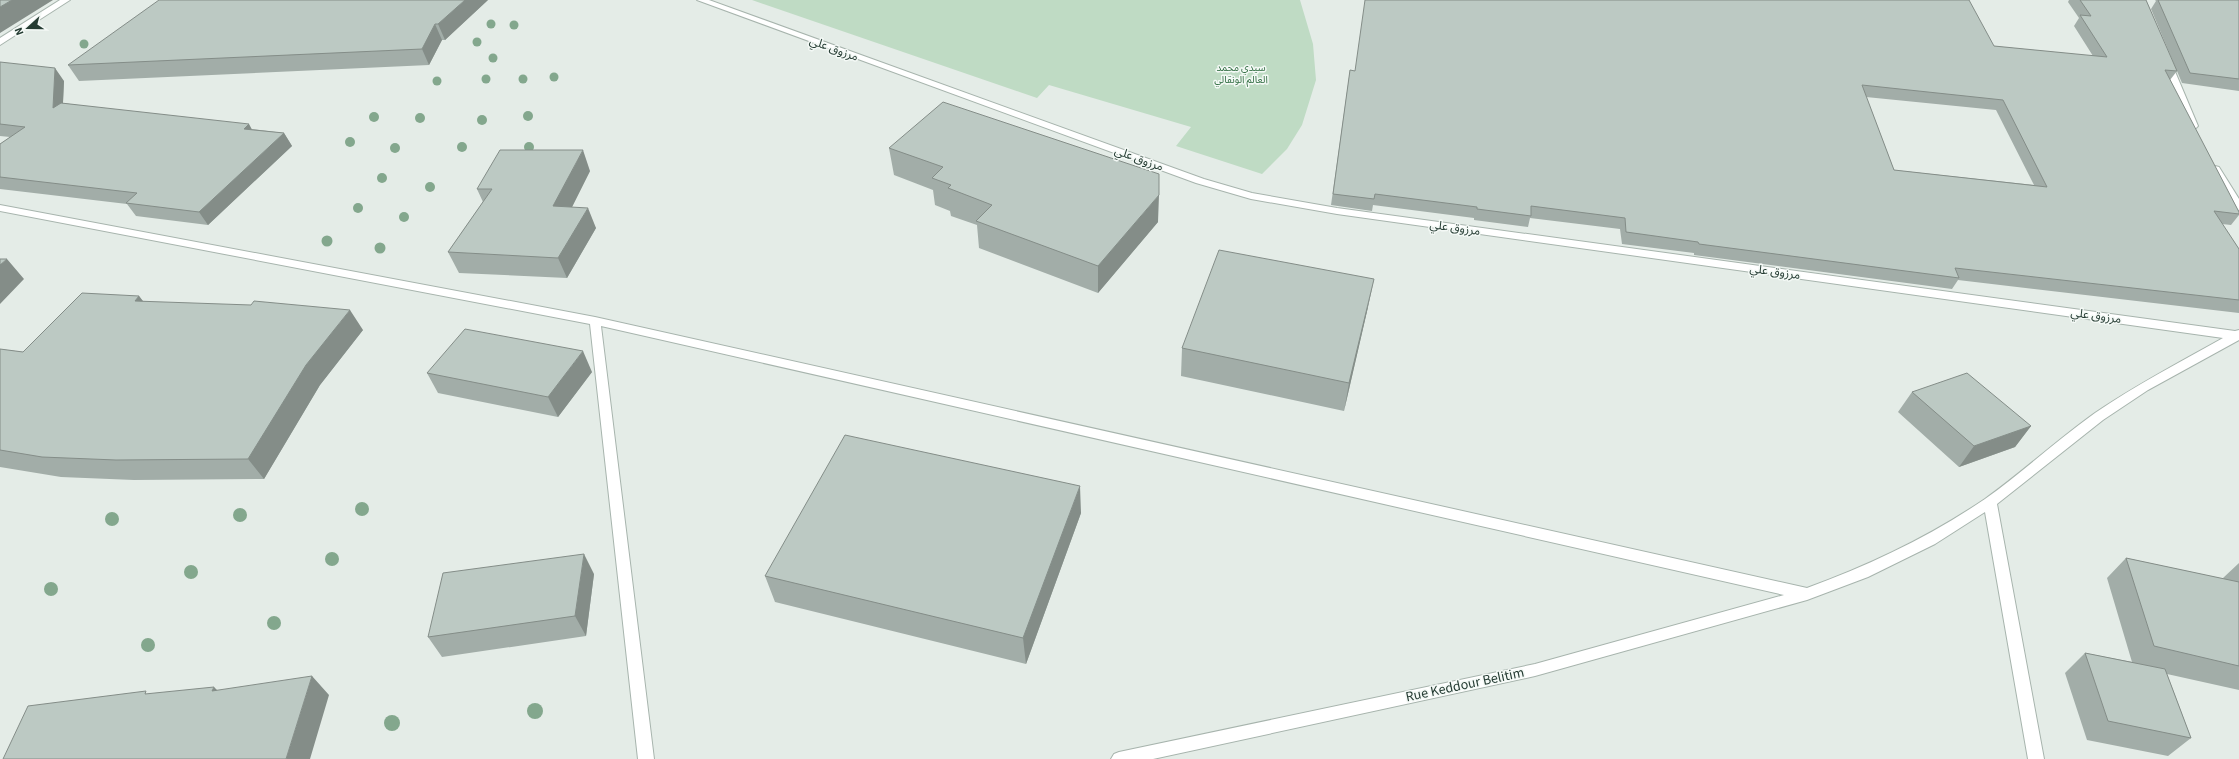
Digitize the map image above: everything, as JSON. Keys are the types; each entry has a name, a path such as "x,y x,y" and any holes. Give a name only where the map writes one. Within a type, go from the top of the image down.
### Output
{"street":[{"path":"0,42 66,0"},
{"name":"مرزوق علي","path":"701,0 1200,182 1251,196 1336,211 2238,335"},
{"path":"2163,56 2197,134"},
{"path":"2211,162 2239,207"},
{"path":"0,208 595,321 1807,594"},
{"path":"595,321 646,759"},
{"name":"Rue Keddour Belitim","path":"1119,759 1535,670 1807,594 1864,573 1930,540 1990,502 2099,417 2144,387 2238,335"},
{"path":"1990,502 2036,759"}],"green space":[{"name":"سيدي محمد العالم الونقالي","path":"752,0 1300,0 1313,44 1316,80 1302,125 1287,149 1262,174 1176,146 1191,127 1049,85 1037,98"}],"building":[{"path":"0,0 12,0 0,7"},
{"path":"159,0 465,0 438,24 435,24 422,49 68,65"},
{"path":"1365,0 1969,0 1994,46 2107,57 2080,15 2091,16 2080,0 2146,0 2177,71 2165,70 2239,212 2239,214 2214,211 2239,249 2239,300 1955,268 1959,278 1699,244 1698,242 1626,232 1625,218 1531,206 1531,216 1477,209 1477,207 1375,194 1374,199 1333,194 1350,70 1355,71","holes":["1862,85 2003,100 2047,187 1894,170"]},
{"path":"2158,0 2239,0 2239,79 2190,73"},
{"path":"0,62 55,68 53,108 61,103 249,124 244,129 284,133 199,212 126,203 137,193 0,177 0,144 25,127 0,124"},
{"path":"943,102 1159,174 1159,195 1098,266 976,221 992,205 948,188 951,185 932,178 943,167 889,148"},
{"path":"500,150 583,150 553,206 588,208 558,258 448,252 492,189 477,189"},
{"path":"1219,250 1374,279 1349,383 1182,348"},
{"path":"0,259 7,259 0,265"},
{"path":"82,293 139,296 135,301 251,305 254,301 350,310 306,365 248,459 116,460 42,457 0,450 0,349 23,352"},
{"path":"465,329 583,351 548,397 427,373"},
{"path":"1967,373 2031,426 1974,446 1912,392"},
{"path":"845,435 1080,486 1023,638 765,576"},
{"path":"584,554 575,616 428,637 443,573"},
{"path":"2126,558 2239,582 2239,666 2154,646"},
{"path":"2085,653 2165,669 2191,738 2108,721"},
{"path":"312,676 286,759 3,759 28,706 146,691 145,694 214,687 212,691"}]}
